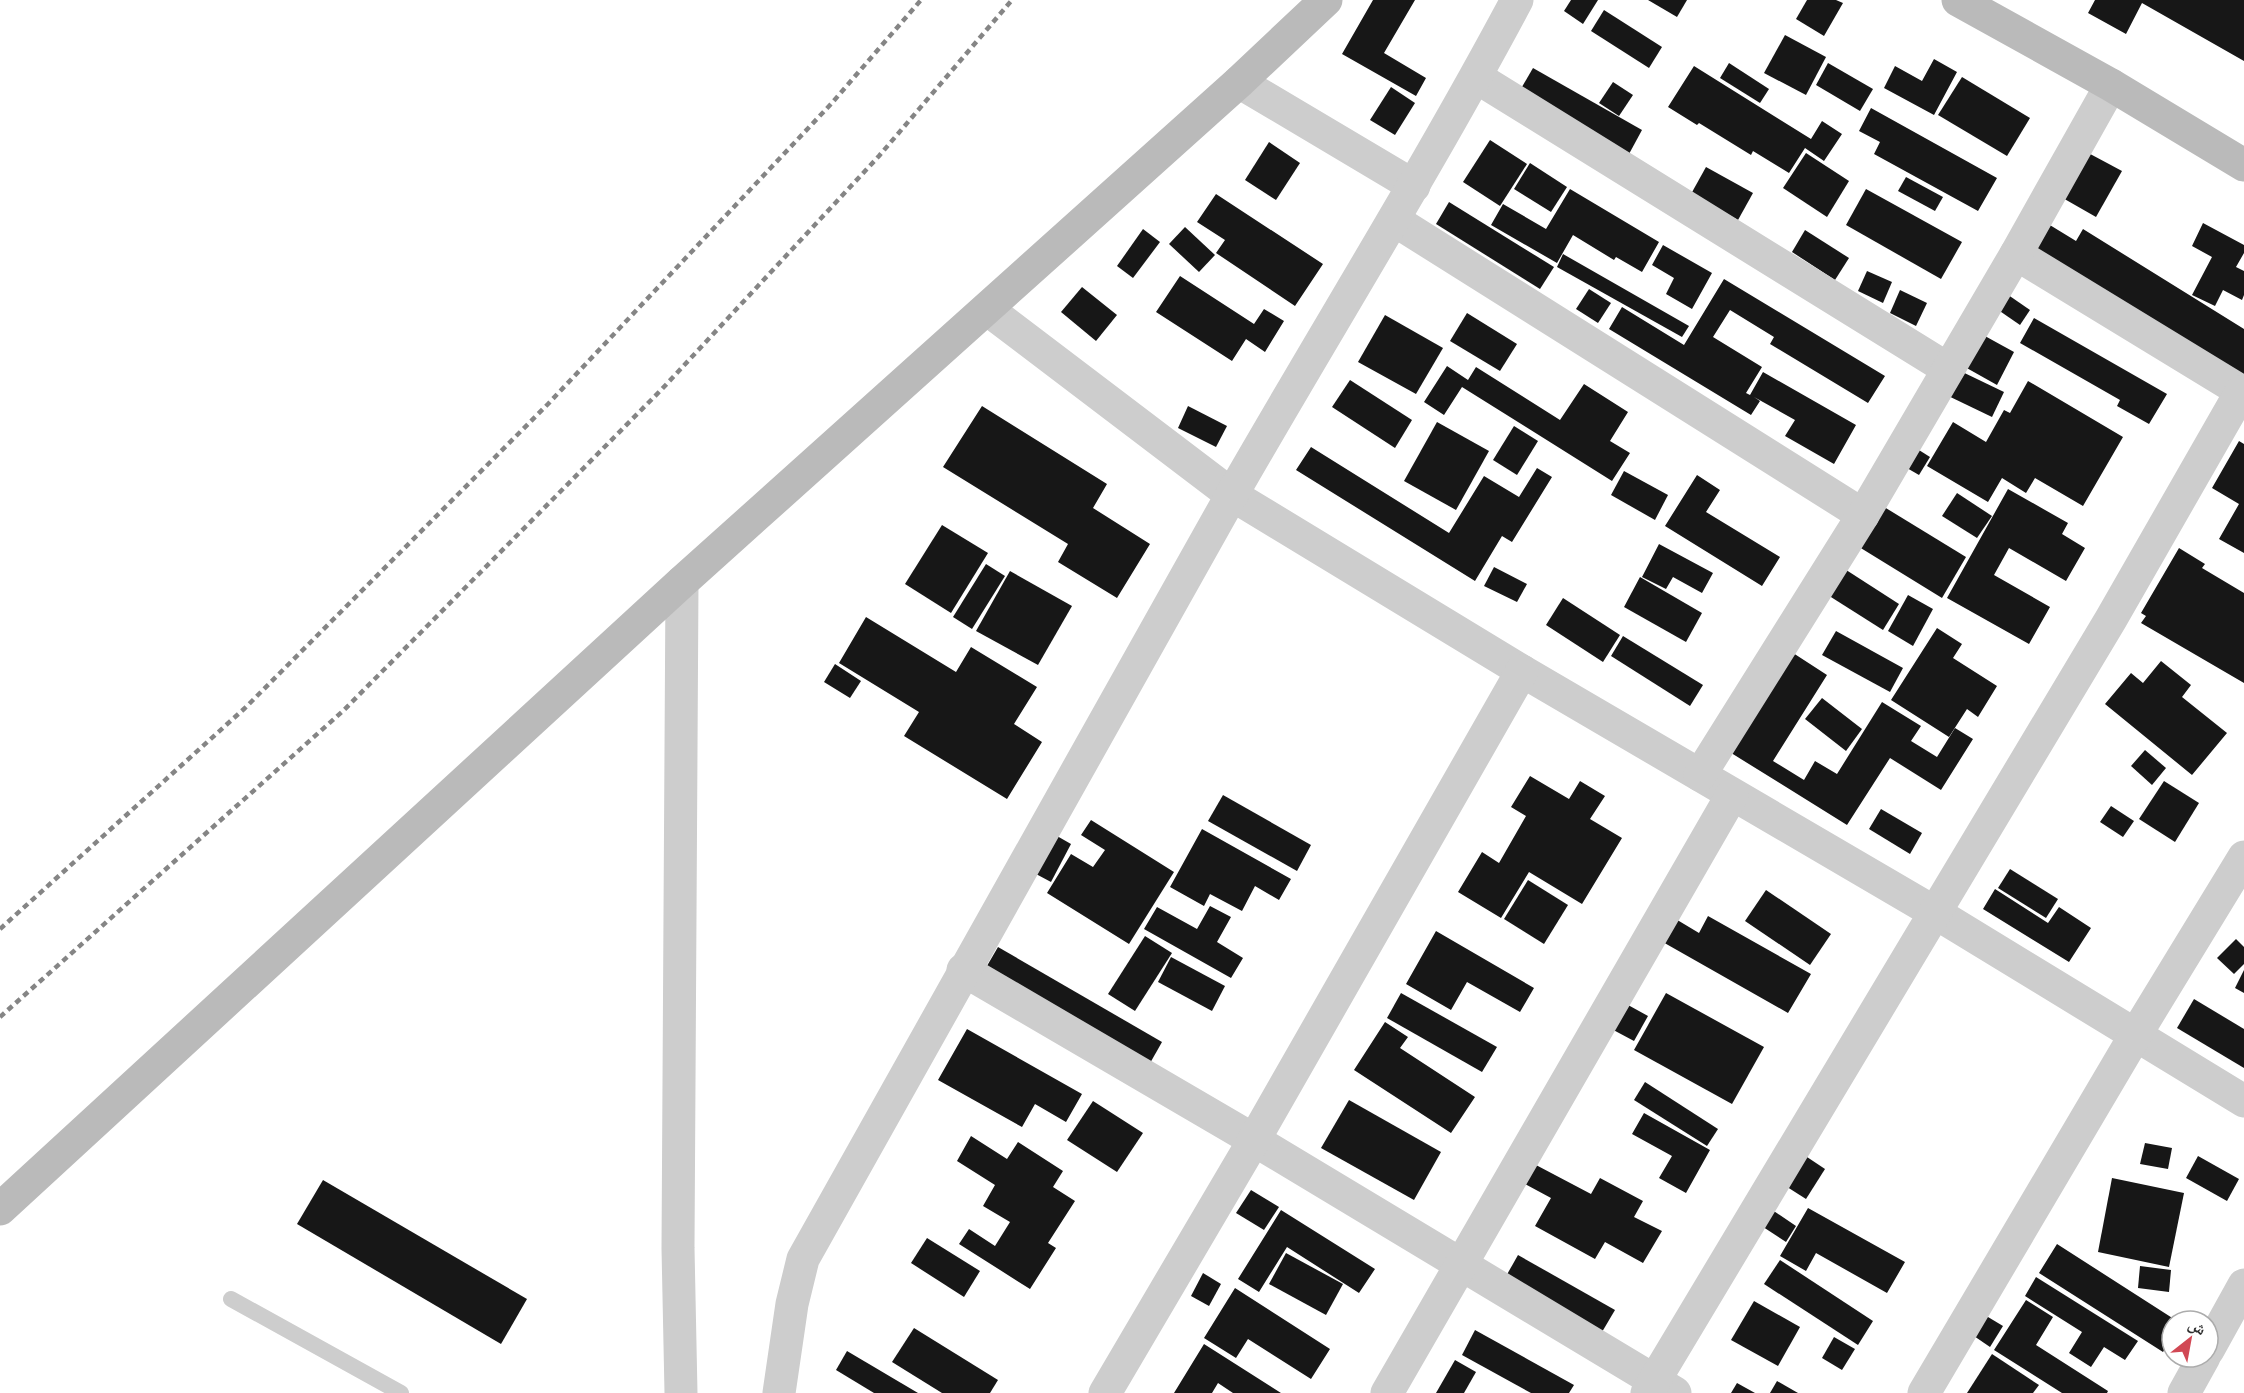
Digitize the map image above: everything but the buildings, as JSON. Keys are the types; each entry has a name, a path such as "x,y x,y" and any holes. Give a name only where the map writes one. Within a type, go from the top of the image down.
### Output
{"main road":[{"path":"0,1209 682,582 1239,82 1326,0"},
{"path":"1958,0 2111,85 2244,165"}],"street":[{"path":"779,1393 792,1304 803,1259 963,970 1232,495 1414,186 1517,0"},
{"path":"1476,77 1948,369"},
{"path":"1239,82 1414,186"},
{"path":"1700,775 1863,515 2016,254 2111,85"},
{"path":"1394,220 1863,515"},
{"path":"963,970 1462,1265 1658,1389 1934,912 2111,619 2242,392 2016,254"},
{"path":"987,309 1232,495 1522,671 1934,912 2244,1101"},
{"path":"681,1393 678,1248 682,582"},
{"path":"1105,1393 1254,1140 1522,671"},
{"path":"1387,1393 1732,795"},
{"path":"1924,1393 2244,857"},
{"path":"2220,1328 2244,1285"},
{"path":"2184,1393 2197,1369"}],"lane":[{"path":"231,1299 401,1393"}],"railway":[{"path":"0,929 245,708 548,404 831,104 921,0"},
{"path":"0,1017 343,711 662,389 879,156 1012,0"}]}
